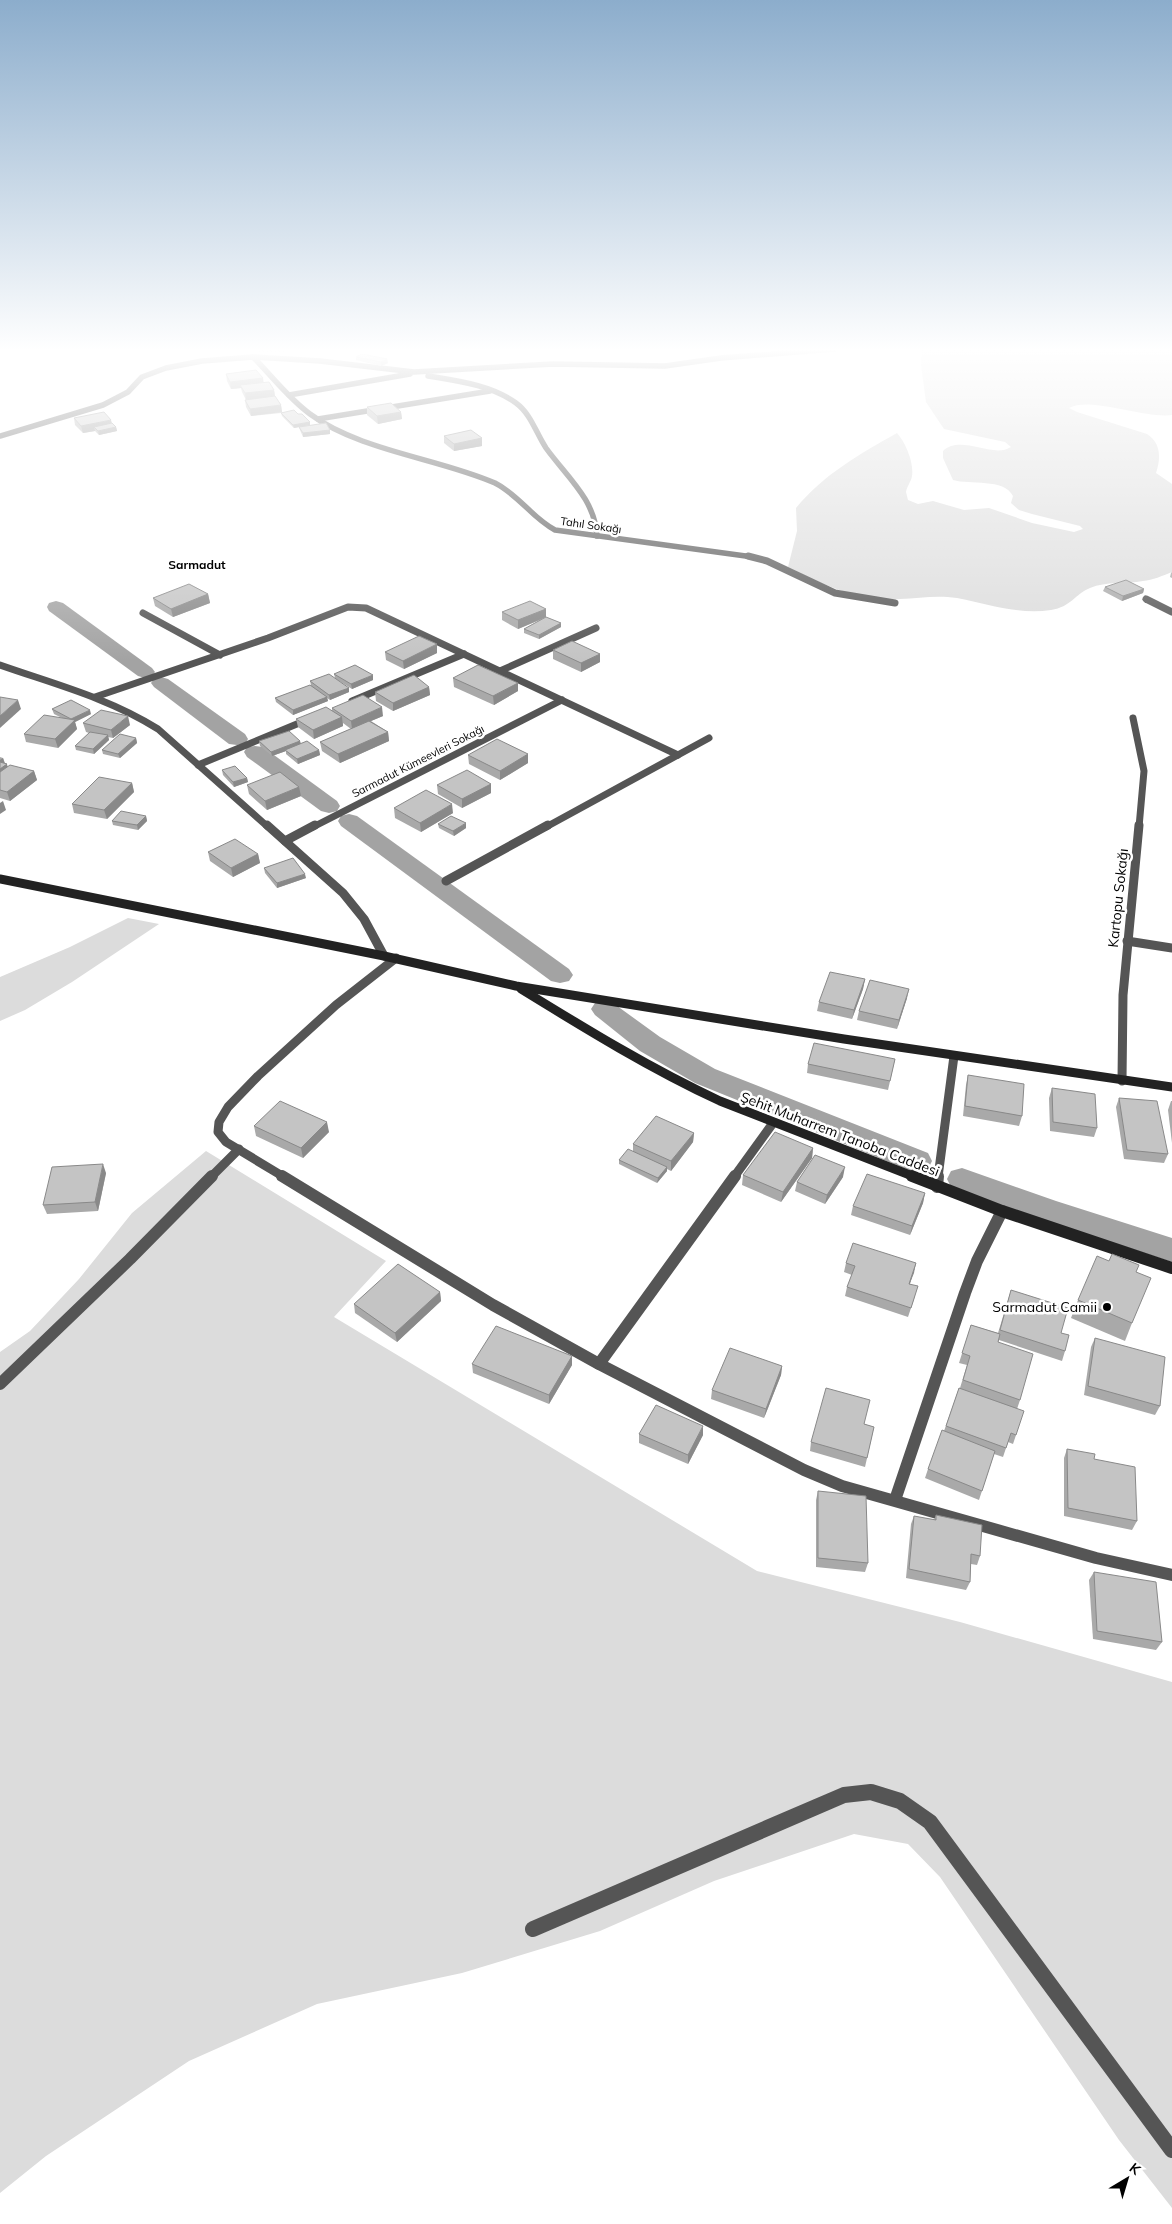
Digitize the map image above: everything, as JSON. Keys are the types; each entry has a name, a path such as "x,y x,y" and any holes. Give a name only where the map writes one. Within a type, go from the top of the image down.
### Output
{"main road":[{"path":"0,879 390,957 516,986 954,1056 1172,1087"},
{"name":"Şehit Muharrem Tanoba Caddesi","path":"516,986 660,1072 720,1102 1002,1211 1172,1268"}],"street":[{"name":"Tahıl Sokağı","path":"405,453 499,484 519,498 541,524 548,528 749,556 767,561 835,593 895,603"},
{"path":"550,453 578,487 590,508 598,523 597,536"},
{"path":"1146,600 1172,612"},
{"path":"94,697 220,655 348,607 356,606 366,608 678,755"},
{"path":"143,613 220,655"},
{"path":"500,671 596,628"},
{"path":"345,704 464,654"},
{"path":"0,665 94,697 145,719 170,738 343,893 364,919 390,957 258,1076 228,1107 219,1122 218,1132 226,1142 493,1305 600,1364 804,1470 842,1486 1096,1558 1172,1575"},
{"name":"Sarmadut Kümeevleri Sokağı","path":"285,841 562,700"},
{"path":"198,765 317,715"},
{"name":"Kartopu Sokağı","path":"1122,1081 1121,1030 1127,941 1144,771 1133,718"},
{"path":"446,882 709,738"},
{"path":"1127,941 1172,948"},
{"path":"937,1187 954,1056"},
{"path":"600,1364 773,1123"},
{"path":"0,1384 130,1259 239,1149"},
{"path":"895,1500 965,1293 977,1261 1002,1211"},
{"path":"533,1929 844,1795 871,1792 900,1801 930,1822 1172,2150"}],"shaded area":[{"path":"863,453 908,453 912,465 912,476 906,492 908,500 918,504 933,501 964,510 989,508 1032,523 1074,532 1083,529 1080,526 1019,510 1011,503 1013,496 1009,490 995,484 953,480 943,458 943,453 1159,453 1156,473 1172,484 1172,572 1158,578 1096,586 1058,608 1027,611 950,597 871,598 828,586 788,567 797,531 796,508 818,485"},
{"path":"128,918 159,924 72,982 25,1010 0,1021 0,977 70,947"},
{"path":"206,1151 386,1261 334,1317 757,1571 960,1622 1172,1682 1172,2208 1119,2140 940,1877 908,1844 854,1834 714,1881 600,1931 462,1973 317,2004 189,2061 46,2156 0,2193 0,1352 30,1331 79,1279 132,1213"}],"building":[{"path":"1126,580 1144,589 1123,596 1105,587"},
{"path":"189,584 208,594 171,609 153,598"},
{"path":"530,601 546,609 518,620 502,612"},
{"path":"546,617 561,623 539,635 524,629"},
{"path":"419,636 437,644 403,661 385,652"},
{"path":"572,641 600,654 581,663 553,650"},
{"path":"355,665 373,675 351,684 334,674"},
{"path":"478,665 518,683 493,696 453,678"},
{"path":"329,674 349,688 329,695 310,681"},
{"path":"414,675 429,687 393,703 375,692"},
{"path":"310,685 327,697 293,710 275,698"},
{"path":"363,695 382,707 351,721 332,708"},
{"path":"0,697 18,700 0,716"},
{"path":"71,700 90,710 71,719 52,709"},
{"path":"326,707 342,717 313,730 296,719"},
{"path":"101,710 128,716 111,730 83,723"},
{"path":"44,715 75,720 55,739 24,734"},
{"path":"369,721 388,732 338,754 320,742"},
{"path":"289,731 300,741 271,752 259,741"},
{"path":"90,732 108,735 93,749 75,746"},
{"path":"120,734 136,738 118,754 102,750"},
{"path":"497,739 528,754 500,771 468,755"},
{"path":"307,741 319,750 297,759 285,750"},
{"path":"0,762 7,764 0,769"},
{"path":"10,765 34,771 7,792 0,790 0,772"},
{"path":"235,766 247,778 233,782 222,770"},
{"path":"467,770 491,784 462,799 437,785"},
{"path":"280,772 299,787 265,801 247,785"},
{"path":"99,777 132,783 104,810 72,804"},
{"path":"426,790 452,804 420,823 394,808"},
{"path":"121,811 146,816 137,825 112,821"},
{"path":"451,816 466,823 453,831 438,824"},
{"path":"235,839 258,854 231,868 208,852"},
{"path":"293,858 305,874 277,883 264,868"},
{"path":"830,972 865,979 854,1010 819,1002"},
{"path":"870,980 909,989 899,1020 859,1011"},
{"path":"814,1043 895,1059 890,1081 808,1064"},
{"path":"968,1075 1024,1084 1022,1116 965,1106"},
{"path":"1052,1088 1095,1094 1097,1128 1053,1122"},
{"path":"1119,1098 1157,1101 1168,1154 1127,1150"},
{"path":"280,1101 327,1122 301,1148 254,1126"},
{"path":"656,1116 694,1133 671,1161 633,1144"},
{"path":"775,1132 813,1148 783,1192 743,1175"},
{"path":"628,1149 667,1167 658,1178 619,1160"},
{"path":"815,1155 845,1167 827,1195 797,1182"},
{"path":"103,1164 95,1202 43,1205 52,1167"},
{"path":"867,1174 925,1193 912,1226 853,1206"},
{"path":"853,1243 916,1263 909,1284 918,1286 911,1308 847,1287 855,1266 846,1263"},
{"name":"Sarmadut Camii","path":"1112,1254 1139,1265 1136,1272 1151,1278 1132,1323 1078,1300 1097,1256 1109,1261"},
{"path":"398,1264 440,1292 395,1333 354,1304"},
{"path":"1011,1290 1068,1308 1061,1333 1069,1335 1065,1351 1000,1330"},
{"path":"971,1325 1000,1334 998,1342 1033,1354 1020,1400 963,1380 970,1356 962,1353"},
{"path":"496,1326 572,1356 549,1395 472,1364"},
{"path":"1095,1338 1165,1357 1160,1406 1088,1386"},
{"path":"730,1348 782,1366 766,1409 712,1390"},
{"path":"826,1388 870,1400 864,1424 874,1427 867,1458 811,1442"},
{"path":"959,1388 1024,1411 1016,1435 1011,1433 1006,1448 946,1426"},
{"path":"656,1405 703,1426 688,1455 639,1434"},
{"path":"942,1430 995,1451 982,1491 928,1469"},
{"path":"1067,1449 1095,1454 1094,1459 1135,1467 1137,1521 1068,1508"},
{"path":"818,1491 866,1496 868,1563 818,1558"},
{"path":"936,1515 982,1525 980,1556 971,1554 970,1582 909,1569 914,1516 936,1520"},
{"path":"1094,1572 1156,1582 1162,1642 1097,1631"}],"waterway":[{"path":"56,607 145,672"},
{"path":"161,683 237,739"},
{"path":"255,752 329,806"},
{"path":"349,821 560,975"},
{"path":"604,1009 650,1044 705,1076 917,1161"},
{"path":"962,1179 1045,1209 1172,1250"}],"place":[{"name":"Sarmadut Camii","path":"1107,1307"}],"district":[{"name":"Sarmadut","path":"197,565"}]}
